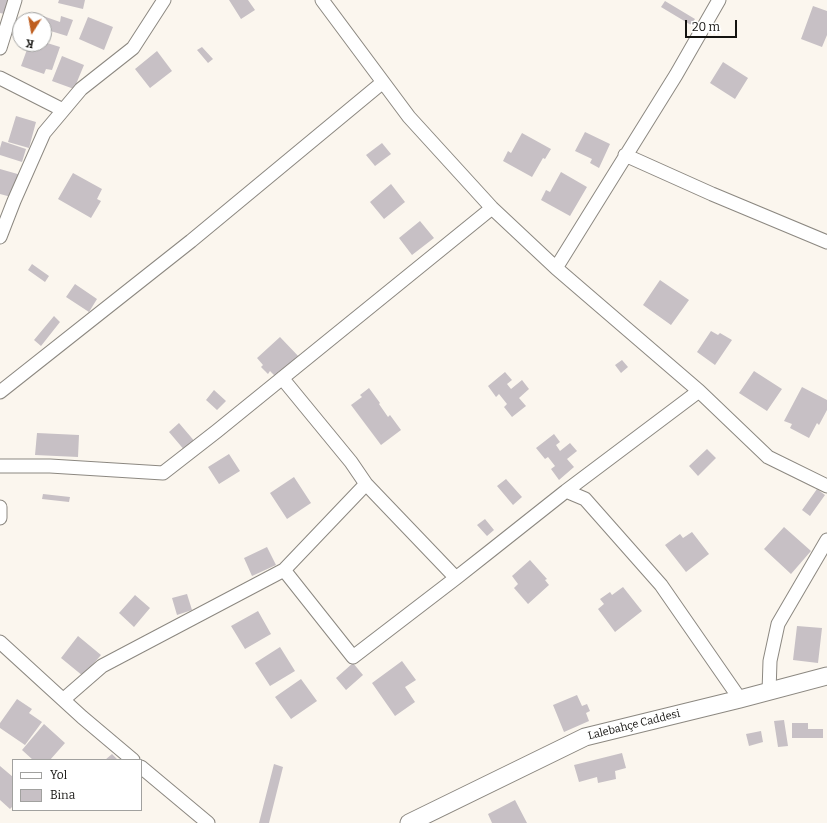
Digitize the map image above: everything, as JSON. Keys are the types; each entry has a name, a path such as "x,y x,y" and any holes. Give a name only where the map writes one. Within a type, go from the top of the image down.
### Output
{"street":[{"path":"0,48 15,0"},
{"path":"0,237 44,133 81,89 133,48 164,0"},
{"path":"322,0 409,117 492,208 556,268 699,391 768,457 827,486"},
{"path":"556,268 676,74 719,0"},
{"path":"0,78 63,110"},
{"path":"0,392 191,241 383,82"},
{"path":"626,155 712,194 827,242"},
{"path":"0,466 50,466 163,472 492,208"},
{"path":"282,378 351,462 366,484 456,578"},
{"path":"284,570 353,657 566,491 699,391"},
{"path":"64,700 102,666 284,570 366,484"},
{"path":"566,491 585,499 661,585 740,699"},
{"path":"0,507 0,518"},
{"path":"769,692 770,661 778,624 827,540"},
{"path":"0,642 132,759"},
{"name":"Lalebahçe Caddesi","path":"409,823 585,737 769,692 827,676"},
{"path":"142,768 208,823"}],"building":[{"path":"0,0 9,0 5,14 0,13"},
{"path":"59,0 85,0 83,9 58,3"},
{"path":"229,0 248,0 255,10 241,19"},
{"path":"665,1 695,19 691,25 661,7"},
{"path":"813,6 827,11 827,35 822,47 801,39"},
{"path":"61,16 73,20 67,36 52,31 52,19 60,22"},
{"path":"88,17 113,27 104,50 79,39"},
{"path":"52,44 60,47 52,70 46,69 44,74 21,66 26,52 52,52"},
{"path":"202,47 213,59 208,63 197,50"},
{"path":"157,51 172,71 150,88 135,69"},
{"path":"62,56 84,65 74,89 52,81"},
{"path":"723,62 748,78 735,99 710,83"},
{"path":"16,116 36,122 29,148 8,142"},
{"path":"585,132 610,144 599,168 590,163 592,159 575,151"},
{"path":"522,133 551,149 545,159 543,158 532,177 503,161 508,151 511,153"},
{"path":"2,141 26,149 22,162 0,155"},
{"path":"382,143 391,154 375,166 366,155"},
{"path":"0,169 21,175 15,198 0,194"},
{"path":"561,172 587,187 570,216 541,200 546,190 550,192"},
{"path":"73,173 102,189 97,199 101,201 91,218 58,199"},
{"path":"391,184 405,202 384,219 370,202"},
{"path":"420,221 434,238 412,255 399,238"},
{"path":"32,264 49,276 45,282 28,270"},
{"path":"660,280 689,300 671,325 643,305"},
{"path":"75,284 97,299 89,312 66,297"},
{"path":"54,316 60,322 41,346 34,340"},
{"path":"711,331 718,335 720,333 732,340 715,365 697,352"},
{"path":"280,337 301,359 279,380 270,371 268,374 261,367 263,365 257,358"},
{"path":"622,360 628,367 621,373 615,365"},
{"path":"754,371 782,389 767,411 739,393"},
{"path":"505,372 512,380 507,384 511,389 522,380 529,389 519,398 526,406 512,417 504,407 507,404 499,394 496,397 488,386"},
{"path":"802,387 827,400 827,410 819,425 817,423 809,438 790,428 792,424 784,421"},
{"path":"369,388 388,417 390,415 401,430 381,445 351,405 362,397 360,395"},
{"path":"214,390 226,401 217,410 206,400"},
{"path":"179,423 196,443 186,452 169,432"},
{"path":"37,433 79,435 78,457 35,455"},
{"path":"554,434 560,442 556,445 560,451 570,443 577,451 567,459 574,467 559,480 551,469 555,466 548,457 545,459 536,448"},
{"path":"707,449 716,458 698,476 689,466"},
{"path":"229,454 240,471 219,484 208,467"},
{"path":"294,477 311,503 287,519 270,493"},
{"path":"506,479 522,497 513,505 497,486"},
{"path":"817,489 825,495 810,516 802,510"},
{"path":"43,494 70,497 69,502 42,499"},
{"path":"485,519 494,530 487,536 477,525"},
{"path":"784,527 811,551 791,574 764,549"},
{"path":"692,532 709,554 686,572 665,545 680,534 683,538"},
{"path":"267,547 276,565 252,576 244,558"},
{"path":"530,560 547,579 545,580 549,585 528,604 514,588 518,584 512,576"},
{"path":"623,587 642,611 615,632 598,609 604,604 600,599 610,592 612,595"},
{"path":"187,594 192,610 177,615 172,598"},
{"path":"135,595 150,608 134,627 119,613"},
{"path":"258,611 271,634 245,649 231,626"},
{"path":"797,626 822,628 818,663 793,660"},
{"path":"78,636 101,655 83,676 61,658"},
{"path":"280,647 295,671 270,686 255,663"},
{"path":"402,661 416,680 405,687 415,702 395,716 372,683"},
{"path":"353,663 363,675 346,690 336,678"},
{"path":"301,679 317,701 291,719 275,697"},
{"path":"577,695 582,706 587,704 590,711 586,713 589,721 564,732 553,705"},
{"path":"17,699 32,709 29,713 42,722 25,745 0,728 0,723"},
{"path":"784,720 788,746 778,747 774,721"},
{"path":"792,723 808,723 808,729 823,729 823,738 792,738"},
{"path":"44,724 65,743 51,759 32,759 22,750"},
{"path":"761,731 763,742 749,746 746,734"},
{"path":"622,753 626,768 615,771 616,779 598,783 597,777 579,782 574,765"},
{"path":"112,754 117,759 106,759"},
{"path":"274,764 283,767 269,823 259,823"},
{"path":"0,766 12,776 12,807 10,809 0,800"},
{"path":"515,800 527,823 492,823 488,814"}]}
